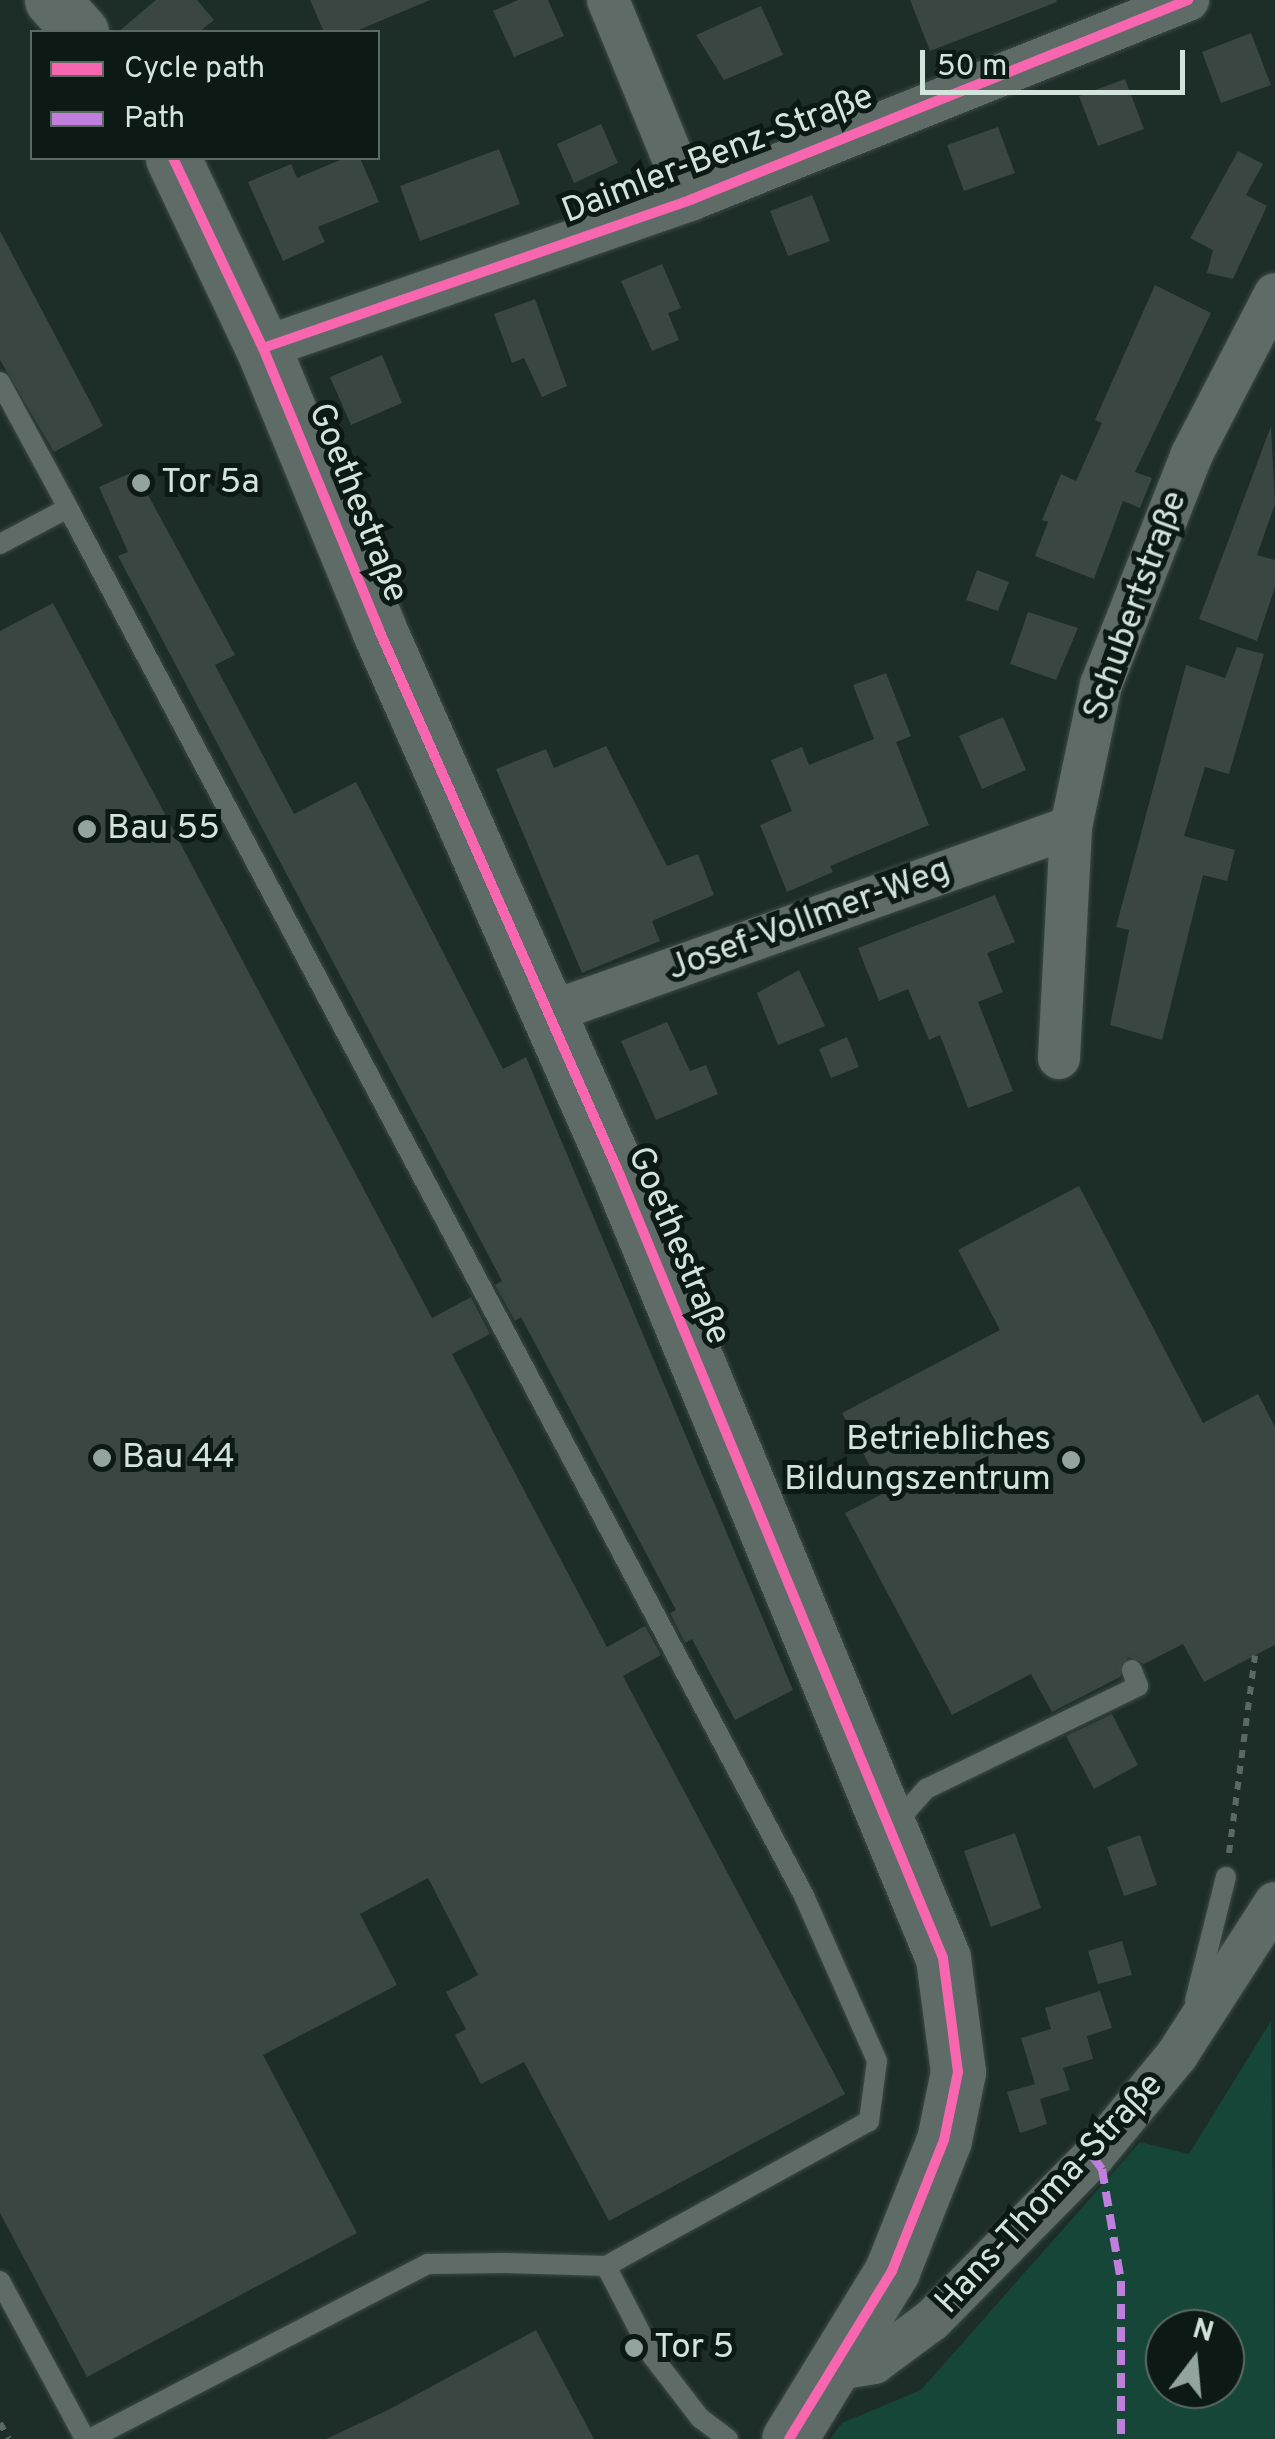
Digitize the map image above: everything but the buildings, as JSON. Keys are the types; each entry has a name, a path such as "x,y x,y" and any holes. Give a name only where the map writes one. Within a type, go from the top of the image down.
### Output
{"street":[{"path":"52,0 78,30"},
{"path":"608,0 690,200"},
{"name":"Daimler-Benz-Straße","path":"263,348 690,200 1188,0"},
{"name":"Goethestraße","path":"174,160 263,348 548,1013 943,1958 958,2072 921,2205 892,2272 831,2370"},
{"name":"Schubertstraße","path":"1059,1058 1071,827 1101,685 1192,454 1275,294"},
{"name":"Josef-Vollmer-Weg","path":"548,1013 1071,827"},
{"name":"Hans-Thoma-Straße","path":"831,2370 874,2363 932,2320 1094,2157 1178,2055 1275,1902"},
{"path":"789,2439 831,2370"}],"lane":[{"path":"0,382 804,1896 877,2061 869,2120 606,2266 428,2264 87,2439 0,2282"},
{"path":"0,544 68,508"},
{"path":"890,1830 926,1789 1138,1686 1132,1670"},
{"path":"1178,2055 1226,1877"},
{"path":"606,2266 653,2358 700,2418 728,2439"}],"path":[{"path":"1226,1877 1255,1656"},
{"path":"0,2422 9,2439"}],"green space":[{"path":"1271,2021 1275,2439 830,2439 842,2423 921,2390 1140,2142 1189,2154"}],"marked path":[{"path":"1093,2157 1102,2169 1121,2281 1121,2439"}],"cycle path":[{"path":"263,348 690,200 1188,0"},
{"path":"174,160 263,348 379,630 619,1173 943,1958 958,2072 944,2140 892,2271 789,2439"}],"place":[{"name":"Tor 5a","path":"141,483"},
{"name":"Bau 55","path":"87,829"},
{"name":"Bau 44","path":"102,1458"},
{"name":"Betriebliches Bildungszentrum","path":"1071,1460"},
{"name":"Tor 5","path":"634,2348"}]}
